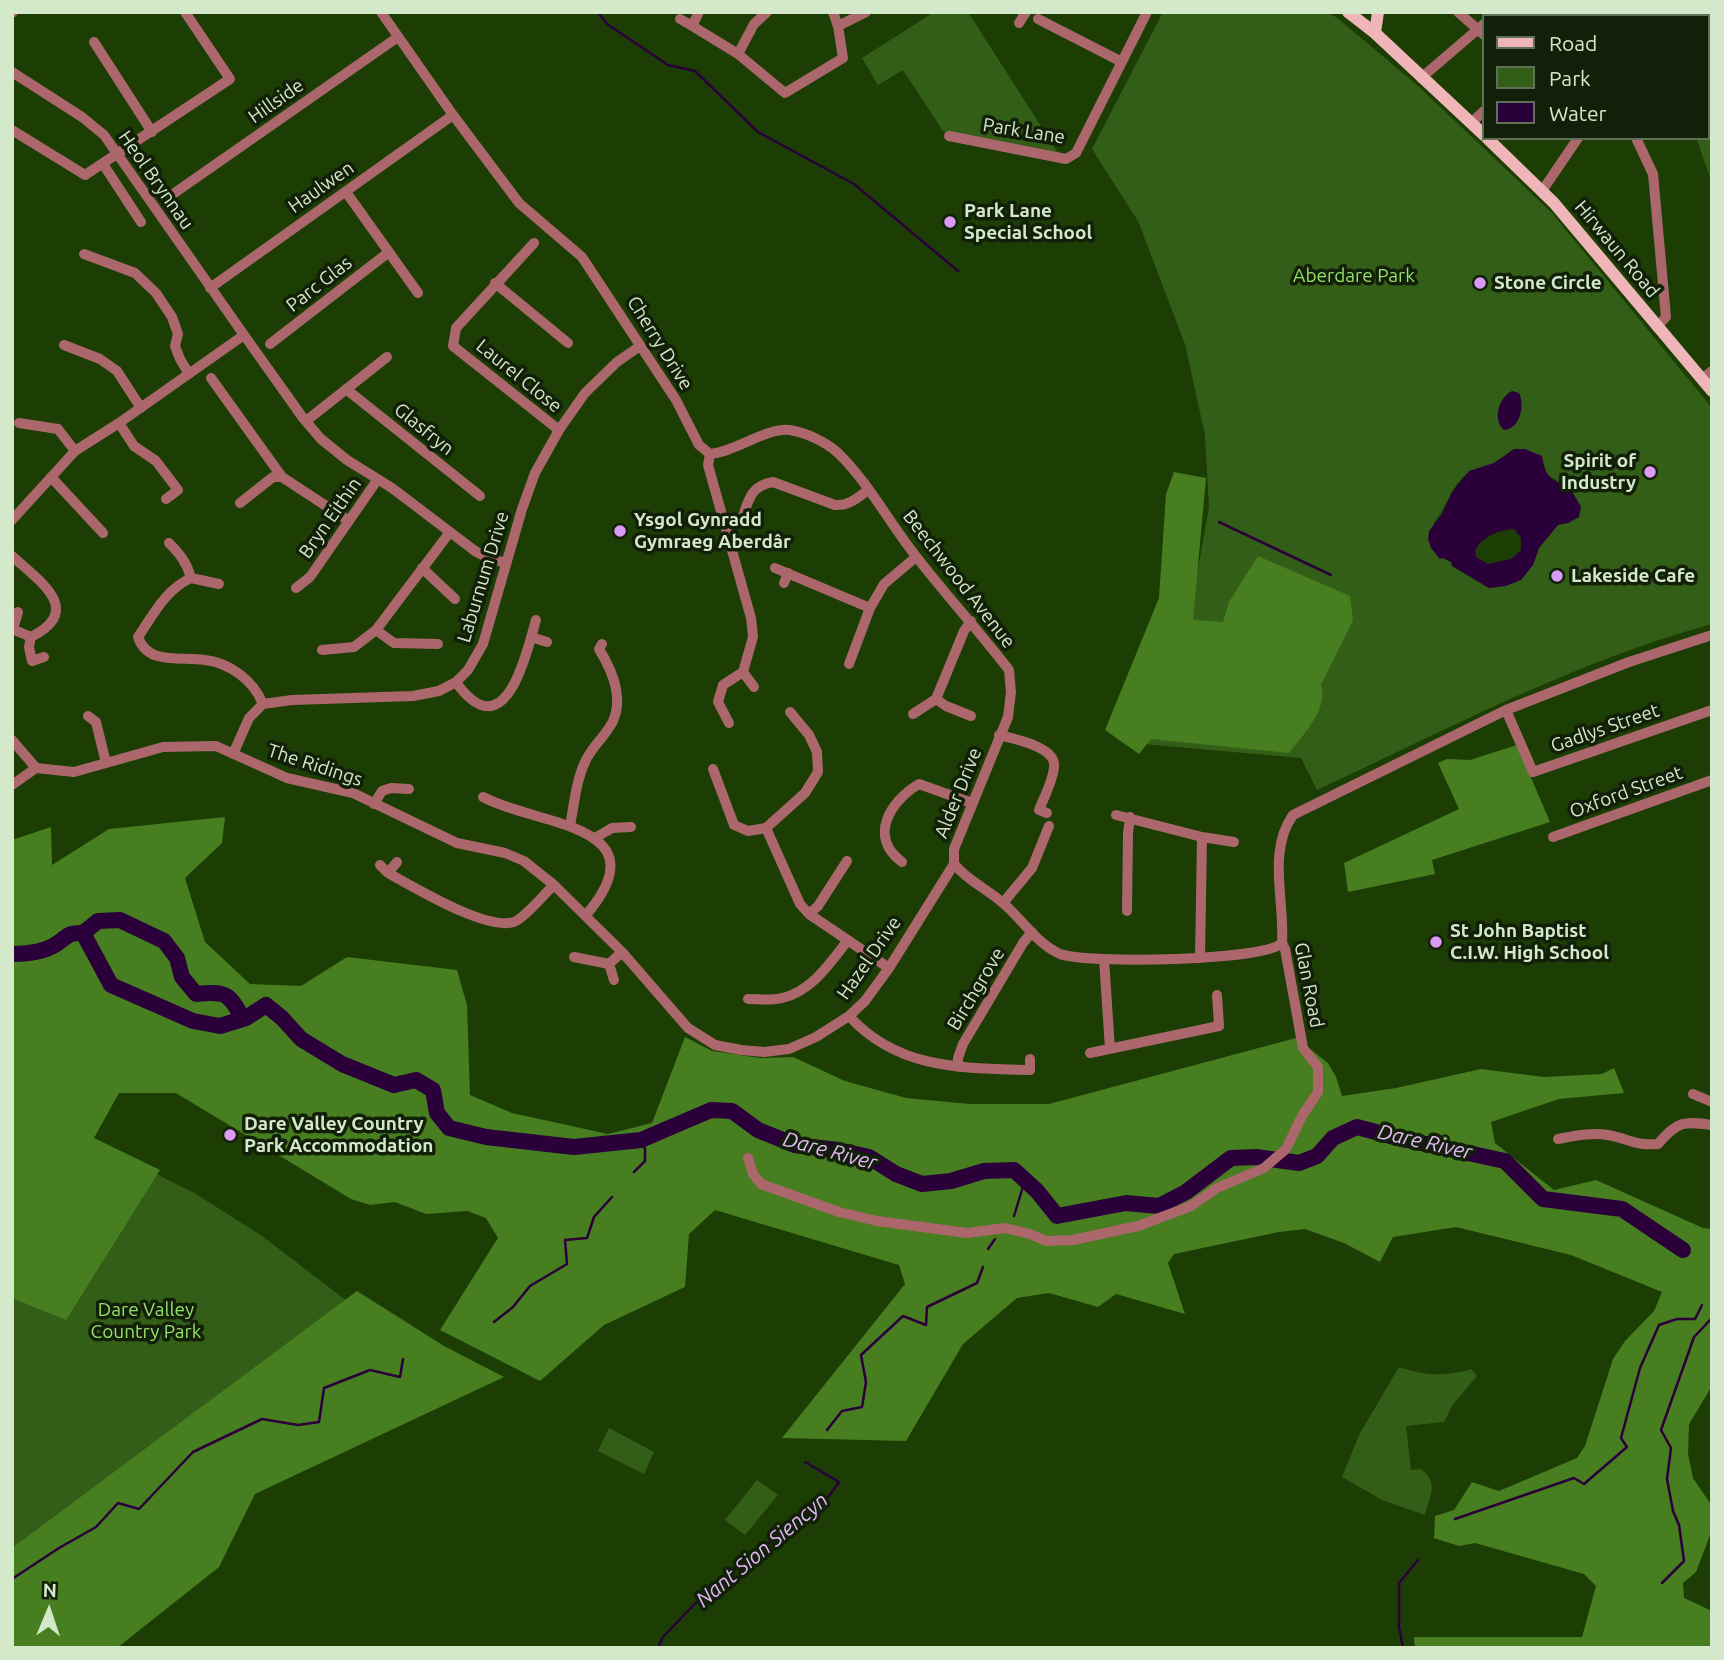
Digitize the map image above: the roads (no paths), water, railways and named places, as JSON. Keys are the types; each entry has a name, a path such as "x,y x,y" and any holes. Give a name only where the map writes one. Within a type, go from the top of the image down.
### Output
{"main road":[{"name":"Hirwaun Road","path":"1348,12 1375,33 1482,133"},
{"path":"1375,33 1378,12"},
{"name":"Hirwaun Road","path":"1489,140 1542,191 1657,327 1707,375 1712,391"}],"street":[{"path":"12,130 85,175 230,79 185,12"},
{"name":"Cherry Drive","path":"381,12 519,203 582,257 676,400 699,445 710,454"},
{"path":"694,27 699,12"},
{"path":"738,54 754,23 767,12"},
{"path":"680,19 738,54 785,93 843,58 833,12"},
{"path":"838,26 866,12"},
{"path":"1019,23 1026,12"},
{"name":"Park Lane","path":"949,136 1066,159 1076,153 1147,12"},
{"path":"1421,78 1482,29 1458,12"},
{"path":"1038,19 1122,62"},
{"name":"Hillside","path":"173,194 398,37"},
{"path":"93,43 152,132"},
{"name":"Heol Brynnau","path":"12,72 82,117 104,135 210,288 321,439 347,460 393,488 475,551 506,563"},
{"path":"1471,123 1482,113"},
{"name":"Haulwen","path":"210,288 453,115"},
{"path":"1542,191 1577,140"},
{"path":"1637,140 1653,174 1659,257 1667,317 1657,327"},
{"path":"103,164 141,222"},
{"path":"345,191 418,293"},
{"name":"Laurel Close","path":"534,243 456,328 453,346 559,430"},
{"name":"Parc Glas","path":"270,344 389,252"},
{"path":"84,254 135,273 156,293 172,317 177,334 175,346 189,374"},
{"path":"495,283 568,343"},
{"path":"13,518 75,451 119,424 244,335"},
{"path":"64,345 100,359 117,371 141,408"},
{"name":"Laburnum Drive","path":"456,682 468,670 483,644 535,473 559,430 585,393 617,362 640,346"},
{"path":"306,421 387,357"},
{"path":"212,377 218,397 282,477 349,521"},
{"name":"Glasfryn","path":"346,389 480,496"},
{"path":"19,423 58,429 75,451"},
{"path":"119,424 134,446 156,461 178,490 166,499"},
{"path":"729,723 718,702 723,685 743,672 753,637 751,618 708,465 710,454 722,453 771,433 787,430 823,442 838,453 868,489 848,504 835,505 773,482 763,483 755,487 742,508"},
{"path":"51,477 103,533"},
{"path":"240,503 273,477 282,477"},
{"name":"Bryn Eithin","path":"296,588 378,479"},
{"name":"Beechwood Avenue","path":"868,489 916,557 1009,670 1011,692 1007,717 999,735"},
{"path":"321,650 354,647 376,630 450,532"},
{"path":"169,543 188,567 191,578"},
{"path":"12,556 52,593 56,615 51,625 32,637 28,663 44,657"},
{"path":"849,664 870,608 884,584 916,557"},
{"path":"422,568 455,599"},
{"path":"775,568 786,578 870,608"},
{"path":"219,584 191,578 182,582 162,601 138,637 141,646 154,656 174,660 205,660 228,666 250,684 263,704"},
{"path":"18,612 13,629 32,637"},
{"path":"233,754 249,718 263,704 292,700 413,696 439,691 456,682 471,699 480,704 488,705 501,701 513,689 536,620"},
{"path":"913,714 936,699 964,631 971,621"},
{"path":"376,630 394,643 438,644"},
{"name":"Glan Road","path":"748,1158 753,1174 761,1184 839,1212 877,1221 967,1233 1005,1228 1046,1241 1073,1240 1138,1226 1191,1206 1217,1188 1264,1168 1286,1149 1302,1116 1318,1092 1318,1067 1303,1048 1282,943 1281,844 1293,814 1506,710 1629,662 1712,635"},
{"path":"531,637 547,642"},
{"path":"570,826 583,765 613,721 618,694 609,665 599,649 603,645"},
{"path":"743,672 754,687"},
{"path":"936,699 971,716"},
{"name":"Gadlys Street","path":"1506,710 1534,772 1712,710"},
{"path":"713,769 734,825 748,831 766,828 805,793 818,772 817,752 809,735 790,712"},
{"path":"88,716 96,722 106,763"},
{"path":"999,735 1052,755 1055,765 1039,810 1047,813"},
{"name":"Alder Drive","path":"954,864 954,849 999,735"},
{"path":"12,740 36,768 12,785"},
{"name":"The Ridings","path":"36,768 74,772 163,747 216,746 287,778 353,793 457,843 505,853 524,861 554,885 622,952"},
{"name":"Oxford Street","path":"1553,837 1712,780"},
{"path":"902,862 894,856 886,841 884,825 902,794 919,784 972,803"},
{"path":"374,804 382,791 391,788 409,789"},
{"path":"483,797 500,806 570,826 595,838 603,846 611,862 601,897 586,915"},
{"path":"1116,815 1202,837 1234,842"},
{"path":"1127,911 1130,817"},
{"path":"1003,903 1032,868 1049,825"},
{"path":"595,838 612,828 631,827"},
{"path":"766,828 792,889 809,914 889,968"},
{"path":"1200,958 1202,837"},
{"path":"809,914 818,906 847,861"},
{"path":"388,873 397,862"},
{"path":"954,864 963,875 1003,903 1049,948 1061,954 1104,958 1200,958 1271,950 1282,943"},
{"name":"Hazel Drive","path":"622,952 688,1028 715,1045 764,1052 789,1049 816,1037 849,1016 865,1001 889,968 954,864"},
{"path":"380,865 388,873 450,906 489,922 514,922 554,885"},
{"name":"Birchgrove","path":"958,1067 963,1044 1032,932"},
{"path":"748,999 781,999 801,990 818,977 848,940"},
{"path":"609,964 622,952"},
{"path":"574,957 609,964"},
{"path":"1104,958 1110,1049"},
{"path":"609,964 614,980"},
{"path":"1090,1053 1219,1026 1217,995"},
{"path":"849,1016 874,1038 923,1062 958,1067 1030,1070 1030,1059"},
{"path":"1693,1094 1712,1102"},
{"path":"1558,1139 1580,1135 1608,1135 1639,1146 1658,1144 1668,1132 1686,1122 1712,1125"}],"water":[{"path":"1512,391 1519,393 1521,398 1520,416 1514,426 1504,430 1498,421 1499,409 1504,398"},
{"path":"1514,449 1525,449 1542,456 1550,477 1569,486 1581,507 1579,517 1558,525 1539,548 1533,565 1521,580 1506,586 1489,588 1452,566 1451,562 1440,559 1428,539 1429,531 1442,514 1452,492 1469,471 1494,463","holes":["1514,529 1521,538 1521,550 1511,559 1488,564 1476,557 1475,550 1478,545 1497,532"]}],"waterway":[{"path":"598,12 607,24 668,65 695,71 758,132 854,184 958,271"},
{"path":"1219,522 1331,575"},
{"path":"83,933 98,921 120,920 164,941 177,958 182,977 196,994 214,993 226,996 243,1019"},
{"name":"Dare River","path":"12,954 44,950 69,935 83,933 111,985 193,1021 220,1026 246,1018 266,1005 301,1039 342,1064 394,1085 416,1080 433,1090 437,1113 449,1128 486,1137 574,1147 641,1140 711,1110 732,1111 758,1130 795,1145 869,1157 896,1174 922,1184 951,1181 984,1171 1014,1170 1037,1191 1057,1216 1126,1203 1159,1206 1186,1192 1231,1158 1256,1157 1299,1163 1317,1156 1333,1138 1357,1127 1505,1161 1543,1199 1622,1209 1683,1250"},
{"path":"634,1172 645,1161 645,1149 641,1140"},
{"name":"Nant Sion Siencyn","path":"1014,1216 1025,1180"},
{"path":"494,1322 513,1307 530,1286 567,1264 565,1240 587,1238 594,1217 612,1197"},
{"name":"Nant Sion Siencyn","path":"988,1249 995,1239"},
{"name":"Nant Sion Siencyn","path":"827,1430 842,1411 862,1407 866,1382 861,1355 903,1316 926,1325 927,1307 977,1283 983,1267"},
{"path":"1455,1519 1574,1478 1584,1484 1627,1447 1621,1438 1640,1368 1659,1325 1677,1319 1695,1319 1702,1305"},
{"path":"1662,1583 1684,1561 1679,1525 1673,1511 1667,1479 1671,1448 1661,1430 1694,1337 1712,1318"},
{"path":"12,1579 96,1527 118,1503 139,1509 193,1452 262,1419 298,1425 319,1422 324,1388 370,1370 400,1377 403,1359"},
{"name":"Nant Sion Siencyn","path":"658,1648 663,1637 707,1591 829,1496 839,1482 805,1462"},
{"path":"1403,1648 1399,1627 1399,1583 1418,1560"}],"place":[{"name":"Park Lane Special School","path":"950,222"},
{"name":"Stone Circle","path":"1480,283"},
{"name":"Spirit of Industry","path":"1650,472"},
{"name":"Ysgol Gynradd Gymraeg Aberdâr","path":"620,531"},
{"name":"Lakeside Cafe","path":"1557,576"},
{"name":"St John Baptist C.I.W. High School","path":"1436,942"},
{"name":"Dare Valley Country Park Accommodation","path":"230,1135"}],"park label":[{"name":"Aberdare Park","path":"1354,276"},
{"name":"Dare Valley Country Park","path":"146,1321"}]}
